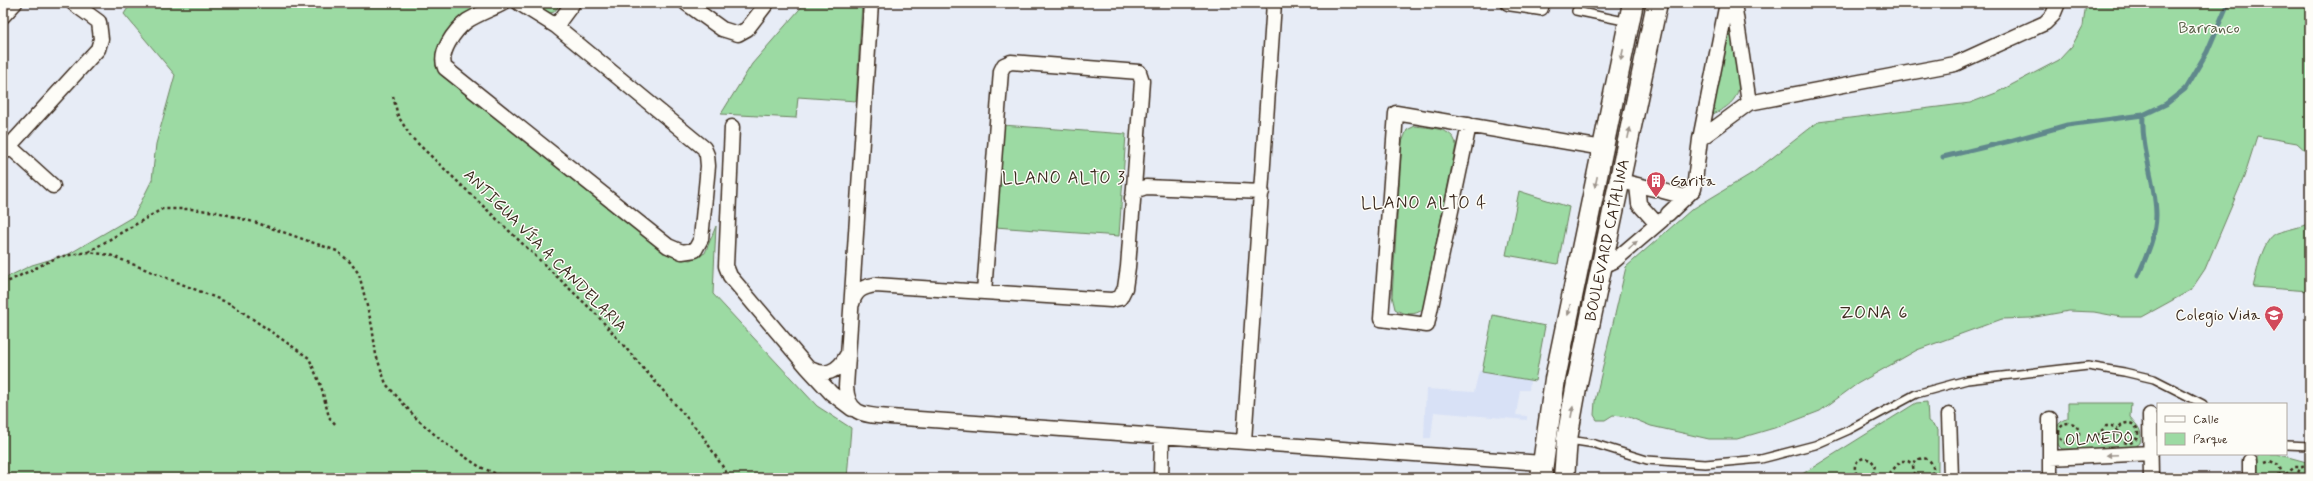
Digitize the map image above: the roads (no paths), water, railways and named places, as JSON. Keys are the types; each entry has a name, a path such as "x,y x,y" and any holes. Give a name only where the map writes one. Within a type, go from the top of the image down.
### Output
{"street":[{"path":"3,16 15,3"},
{"path":"53,186 6,149 98,48 101,38 99,22 73,3"},
{"path":"503,3 472,18 461,27 442,57 445,68 668,246 682,252 695,250 701,240 708,166 705,150 556,26 519,3"},
{"path":"556,26 573,3"},
{"path":"686,3 722,29 738,34 747,29 767,3"},
{"path":"855,411 850,406 846,396 850,309 871,3"},
{"path":"1244,441 1274,3"},
{"path":"1508,3 1541,8"},
{"name":"BOULEVARD CATALINA","path":"1564,478 1567,439 1601,267 1628,183 1656,3"},
{"path":"1601,267 1614,261 1694,190 1700,139 1727,3"},
{"path":"1734,3 1749,103"},
{"path":"1700,139 1749,103 1955,64 2045,22 2053,15 2058,3"},
{"name":"BOULEVARD CATALINA","path":"1544,473 1555,379 1631,12"},
{"path":"850,309 855,295 862,288 868,286 1111,300 1120,298 1127,280 1142,81 1138,72 1011,62 1004,65 1001,71 984,292"},
{"path":"1469,125 1428,325 1380,319 1396,113 1469,125 1603,148"},
{"path":"732,127 726,266 730,276 831,393 855,411 878,416 1162,437 1244,441 1544,473"},
{"path":"1628,183 1686,197"},
{"path":"1628,183 1639,204 1662,219"},
{"path":"1132,198 1137,190 1146,188 1262,192"},
{"path":"807,366 818,372 832,372 840,367 848,354"},
{"name":"OLMEDO","path":"2150,414 2151,478"},
{"path":"1949,415 1950,478"},
{"name":"OLMEDO","path":"2050,419 2050,478"},
{"path":"1161,478 1162,437"},
{"name":"OLMEDO","path":"2050,458 2151,453"},
{"path":"2250,478 2257,463"}],"lane":[{"path":"1576,11 1631,12"},
{"path":"1567,439 1577,443 1595,444 1647,460 1705,464 1761,460 1815,445 1849,430 1916,394 1967,380 2088,366 2154,379 2201,403"},
{"path":"2287,445 2310,446"}],"waterway":[{"path":"1943,157 2010,141 2067,125 2143,115 2166,104 2185,89 2207,52 2228,3"},
{"path":"2138,276 2147,254 2156,223 2154,191 2144,141 2143,115"}],"place":[{"name":"Garita","path":"1656,198"},
{"name":"Colegio Vida","path":"2274,332"}],"district":[{"name":"LLANO ALTO 3","path":"1064,178"},
{"name":"LLANO ALTO 4","path":"1424,203"},
{"name":"ZONA 6","path":"1874,313"}],"park label":[{"name":"Barranco","path":"2209,28"}]}
